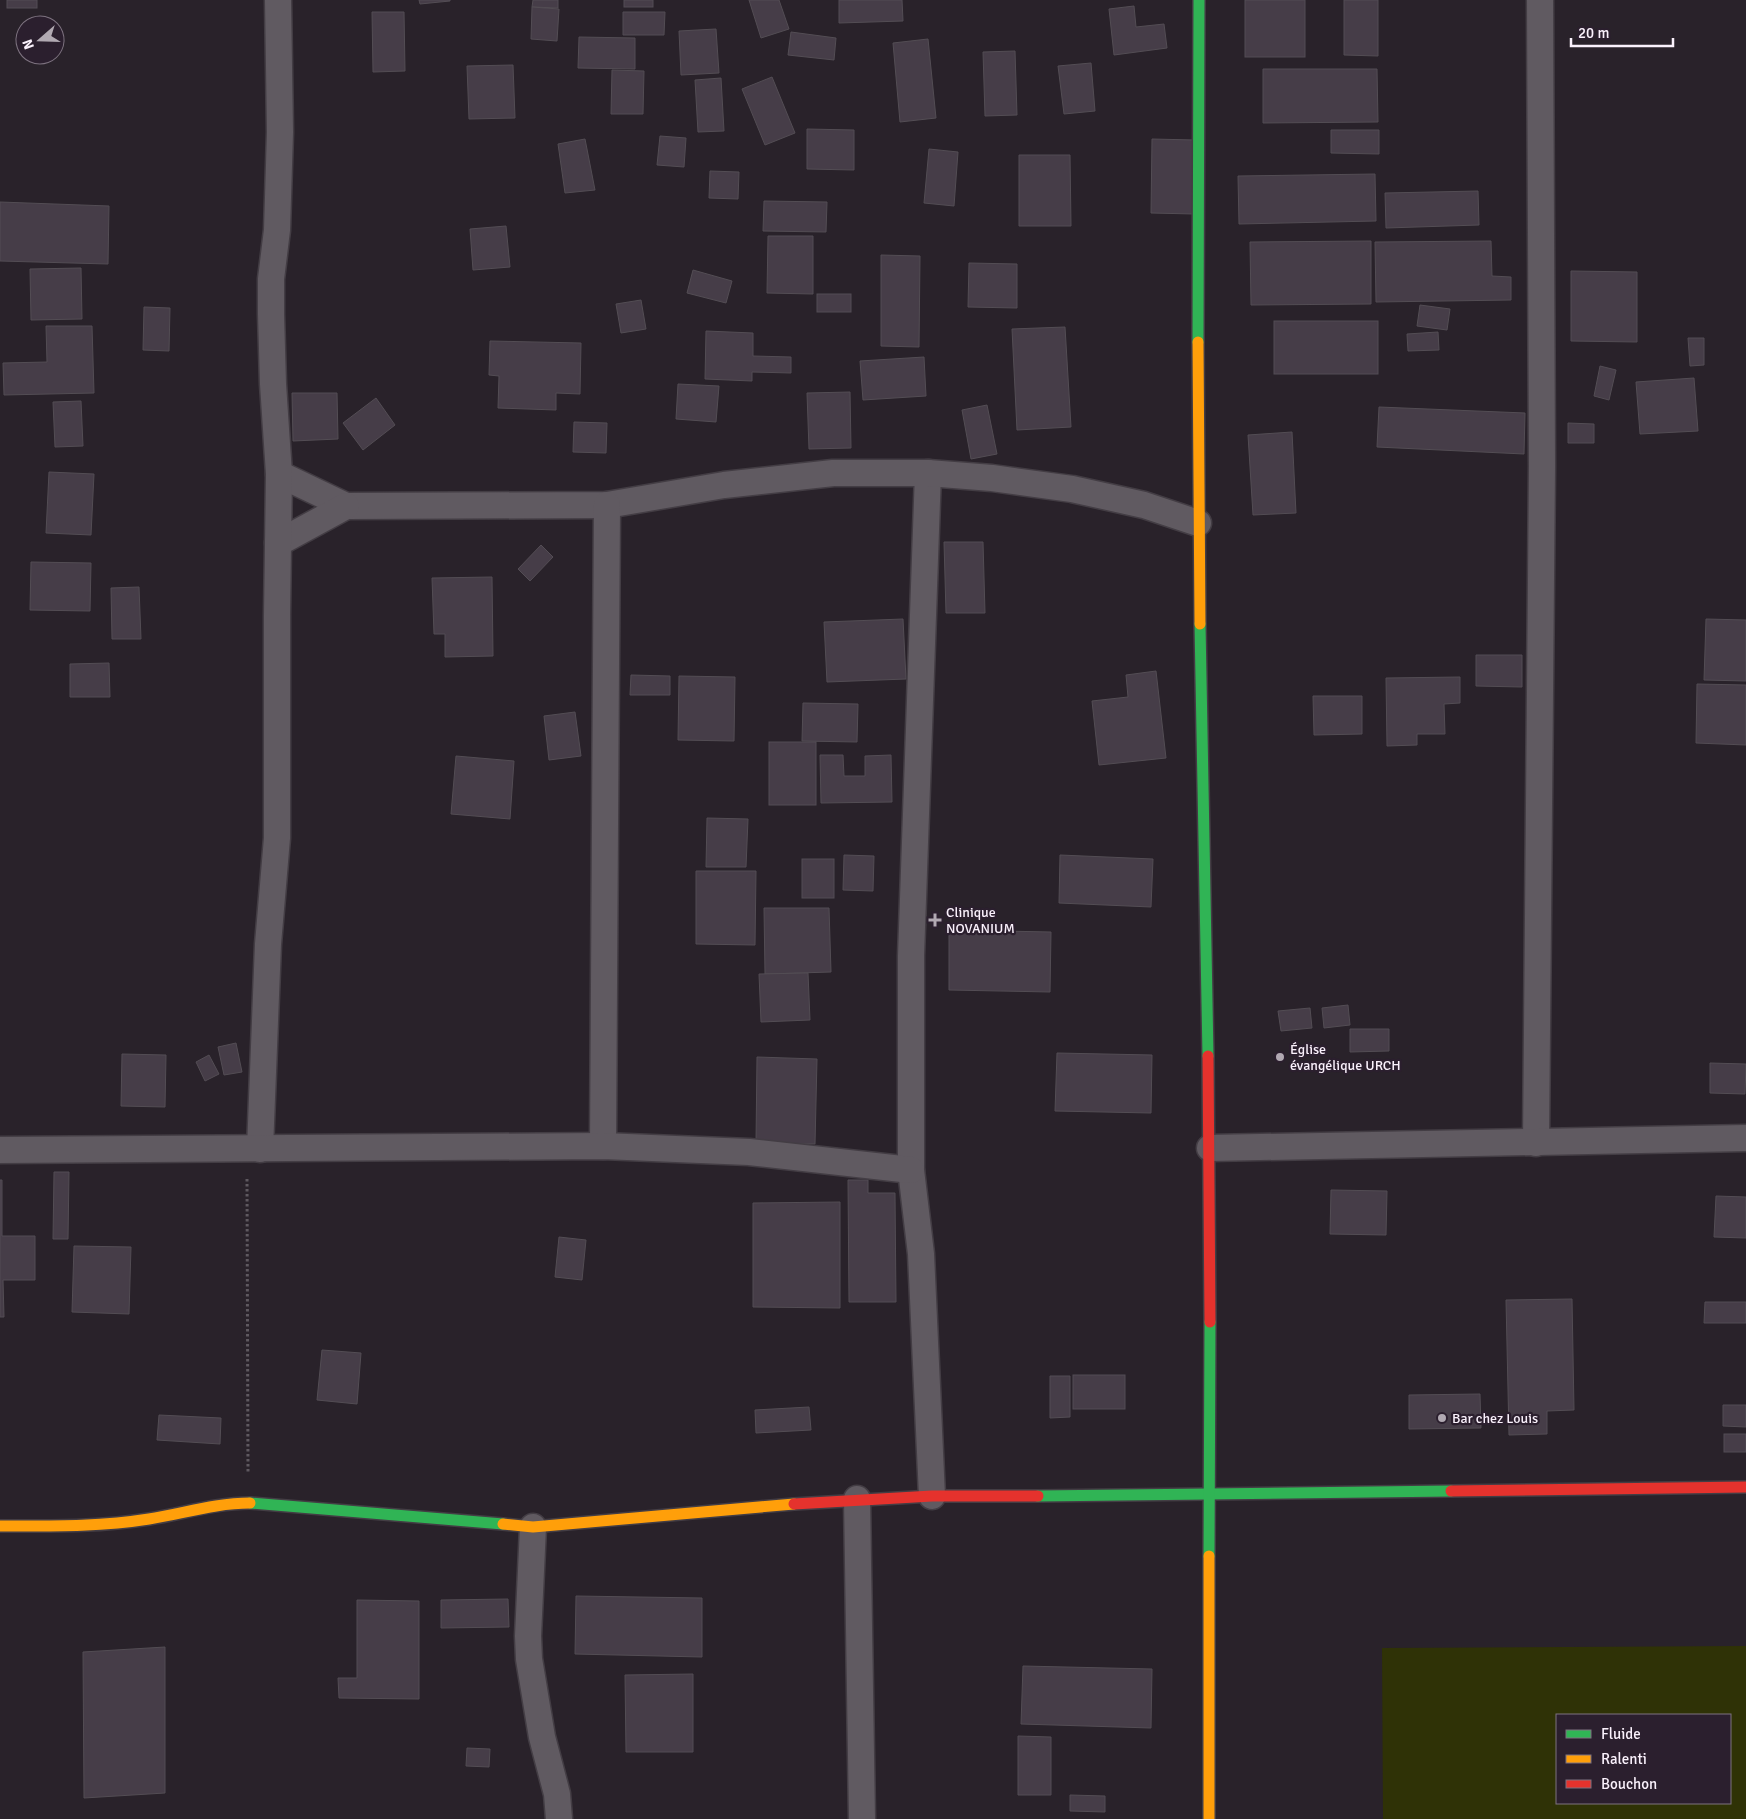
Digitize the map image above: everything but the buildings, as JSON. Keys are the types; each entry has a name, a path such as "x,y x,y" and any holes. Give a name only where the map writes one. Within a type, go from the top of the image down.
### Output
{"street":[{"path":"254,1149 268,944 278,838 279,474 271,348 271,279 277,230 280,132 278,0"},
{"path":"1198,0 1198,523 1210,1148 1209,1819"},
{"path":"1536,1143 1542,466 1540,0"},
{"path":"279,474 346,506 607,505 724,485 833,473 928,473 992,478 1072,489 1144,505 1198,523"},
{"path":"928,473 912,956 911,1170 921,1254 932,1496"},
{"path":"603,1146 607,505"},
{"path":"278,543 346,506"},
{"path":"1210,1148 1746,1138"},
{"path":"0,1150 603,1146 749,1152 911,1170"},
{"path":"0,1526 90,1526 150,1520 187,1510 248,1503 533,1527 857,1499 932,1496 1208,1495 1746,1487"},
{"path":"857,1499 862,1819"},
{"path":"533,1527 528,1636 529,1659 542,1737 557,1794 559,1819"}],"path":[{"path":"248,1503 254,1149"}],"green space":[{"path":"1746,1646 1746,1819 1383,1819 1382,1648"}],"traffic: fast":[{"path":"1198,342 1199,0"},
{"path":"1200,624 1208,1056"},
{"path":"1209,1556 1210,1322"},
{"path":"1038,1496 1451,1491"},
{"path":"250,1503 503,1524"}],"traffic: slow":[{"path":"1198,342 1200,624"},
{"path":"0,1526 74,1526 112,1523 149,1519 237,1503 250,1503"},
{"path":"503,1524 533,1527 794,1504"},
{"path":"1209,1556 1209,1819"}],"traffic: jam":[{"path":"1208,1056 1210,1322"},
{"path":"1451,1491 1746,1487"},
{"path":"794,1504 932,1496 1038,1496"}],"place":[{"name":"Clinique NOVANIUM","path":"935,920"},
{"name":"Église évangélique URCH","path":"1280,1057"},
{"name":"Bar chez Louis","path":"1442,1418"}]}
